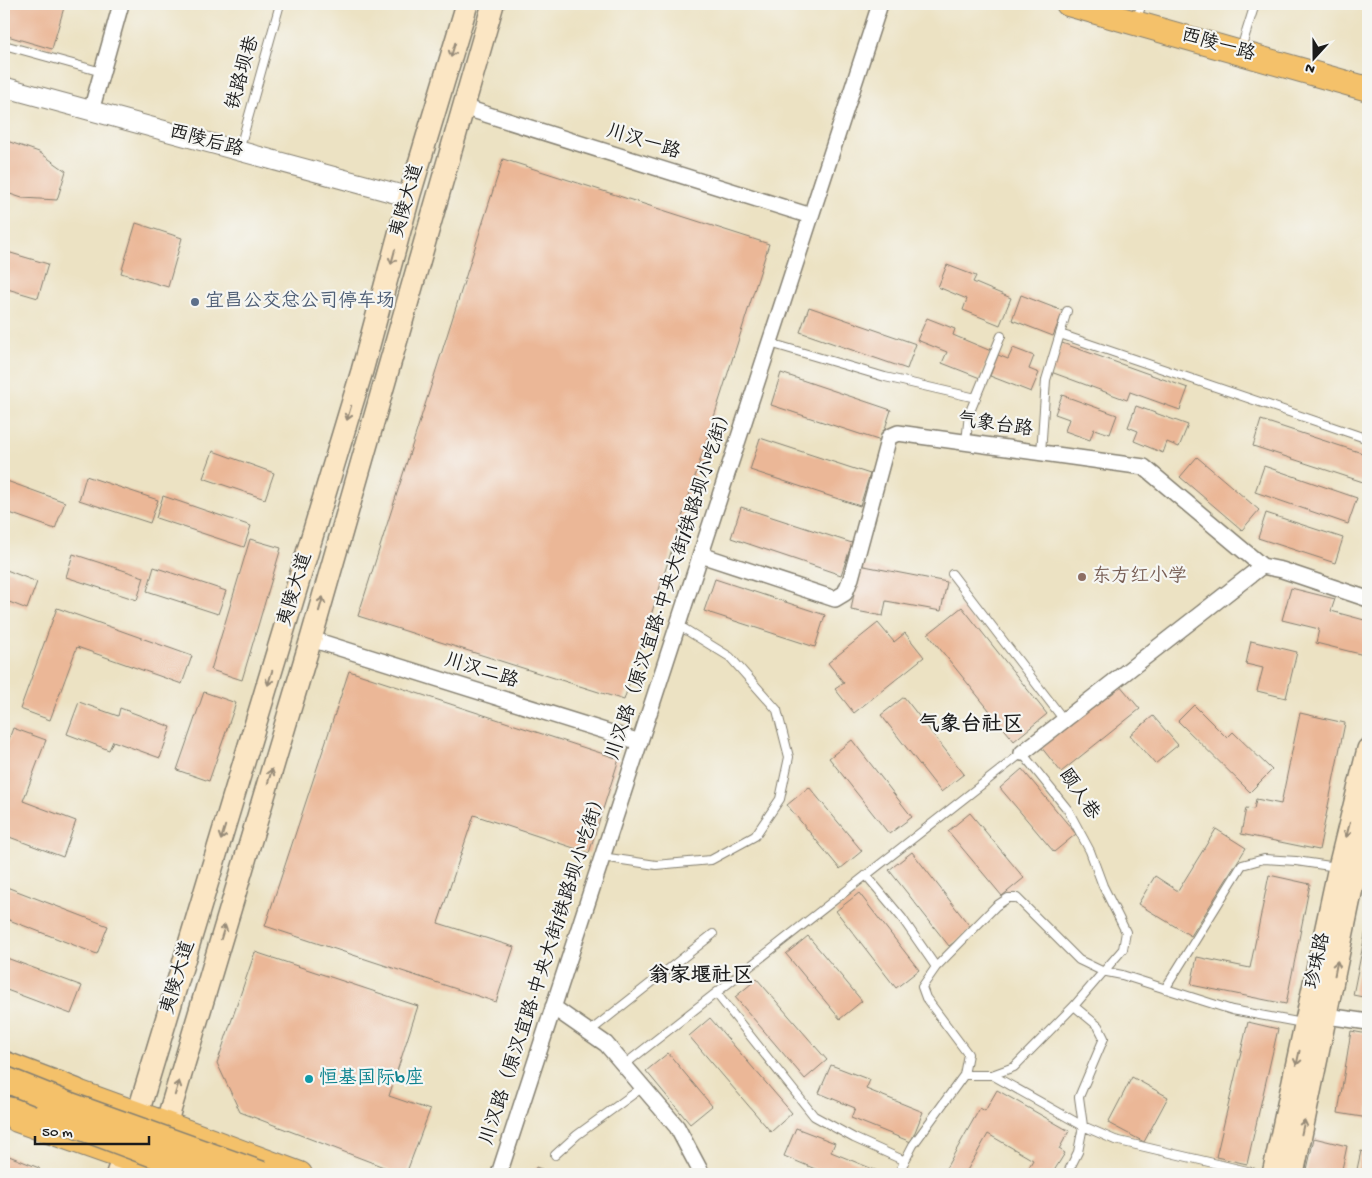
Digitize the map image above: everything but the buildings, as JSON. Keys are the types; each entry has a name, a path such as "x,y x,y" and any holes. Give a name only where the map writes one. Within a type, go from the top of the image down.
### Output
{"highway":[{"path":"4,1064 75,1091"},
{"path":"4,1079 69,1105 261,1174"},
{"path":"4,1098 206,1174"},
{"path":"4,1109 64,1121"}],"main road":[{"name":"夷陵大道","path":"120,1166 138,1113 362,371 408,196 467,4"},
{"name":"夷陵大道","path":"157,1172 166,1124 311,639 493,4"},
{"name":"西陵一路","path":"1068,4 1368,89"},
{"name":"西陵一路","path":"1109,4 1140,8 1243,42 1368,77"},
{"name":"珍珠路","path":"1293,1174 1326,1016 1352,869 1368,749"},
{"name":"珍珠路","path":"1273,1174 1306,1023 1368,820"},
{"path":"4,1057 75,1091 300,1174"},
{"path":"4,1115 120,1166 157,1172"}],"street":[{"path":"91,111 121,4"},
{"name":"川汉路（原汉宜路·中央大街/铁路坝小吃街）","path":"499,1174 880,4"},
{"name":"西陵后路","path":"4,87 408,196"},
{"name":"川汉一路","path":"463,107 811,216"},
{"name":"气象台路","path":"701,555 835,599 845,593 851,578 890,437 898,433 1144,467 1262,566 1282,570 1368,598"},
{"path":"1022,752 1262,566"},
{"name":"川汉二路","path":"311,639 640,742"},
{"path":"553,1007 606,1044 677,1127 702,1174"},
{"path":"1326,1016 1368,1022"}],"lane":[{"name":"铁路坝巷","path":"239,150 280,4"},
{"path":"1243,42 1255,4"},
{"path":"4,45 102,72"},
{"path":"1041,453 1046,380 1067,311"},
{"path":"1060,334 1368,438"},
{"path":"966,442 969,414 1002,336"},
{"path":"770,343 885,377 976,398"},
{"path":"952,574 1064,720"},
{"path":"602,857 656,865 711,860 755,836 780,800 789,757 777,710 730,657 678,625"},
{"path":"624,1065 1022,752"},
{"name":"颐人巷","path":"964,1075 992,1075 1014,1066 1074,1006 1102,971 1123,949 1126,932 1103,886 1090,850 1068,810 1022,752"},
{"path":"1165,989 1242,865 1264,860 1296,861 1352,869"},
{"path":"866,875 902,918 936,967"},
{"path":"898,1174 913,1145 964,1075 968,1054 926,998 922,987 936,967 996,906 1008,898 1017,898 1079,960 1102,971 1122,975 1232,1010 1306,1023"},
{"path":"589,1032 713,934"},
{"path":"716,993 814,1116 854,1138 905,1161"},
{"path":"1066,1174 1078,1152 1083,1126 1079,1097 1104,1038 1098,1026 1074,1006"},
{"path":"992,1075 1083,1126 1115,1140 1260,1174"},
{"path":"555,1155 576,1135 643,1088"}],"place":[{"name":"宜昌公交总公司停车场","path":"195,302"},
{"name":"东方红小学","path":"1082,577"},
{"name":"恒基国际b座","path":"309,1079"}],"district":[{"name":"气象台社区","path":"971,726"},
{"name":"翁家堰社区","path":"701,977"}]}
